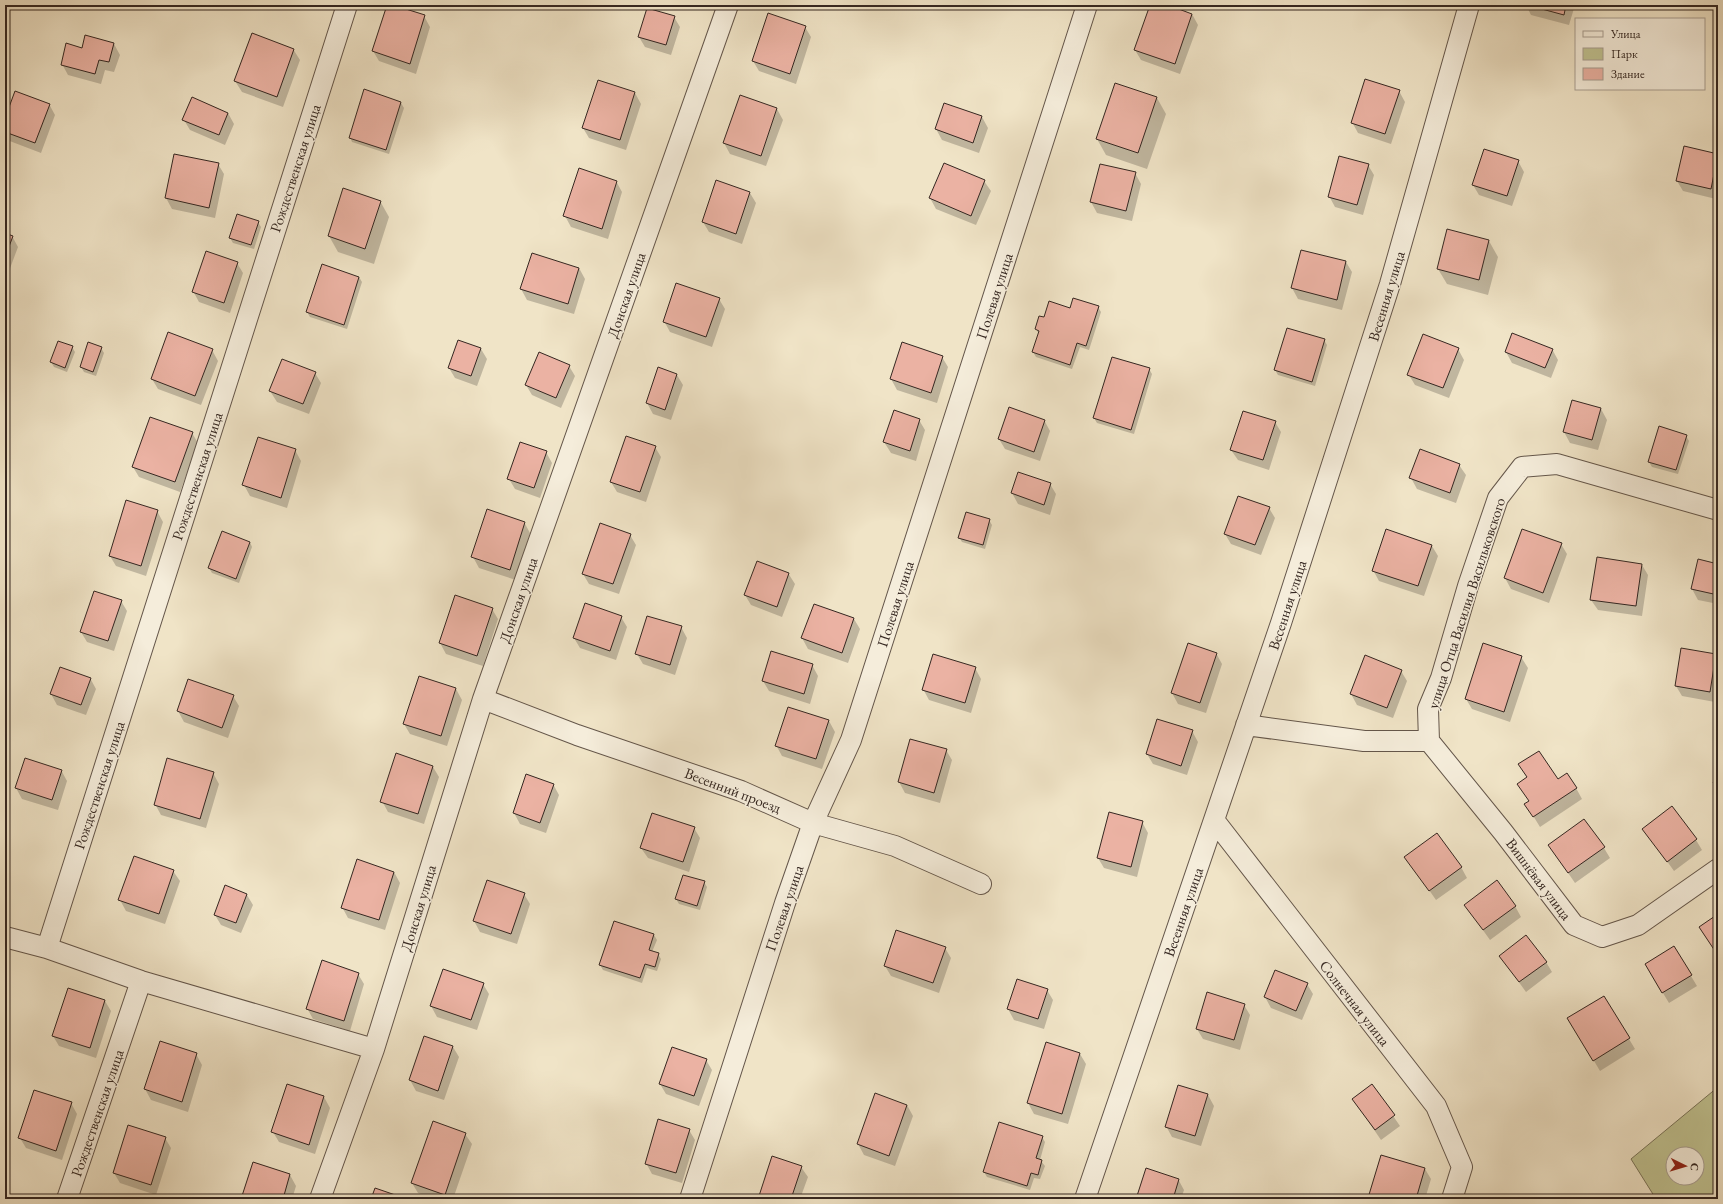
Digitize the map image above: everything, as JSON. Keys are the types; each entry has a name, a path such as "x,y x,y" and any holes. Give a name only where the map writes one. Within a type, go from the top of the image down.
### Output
{"street":[{"name":"Рождественская улица","path":"47,948 347,5"},
{"name":"Донская улица","path":"320,1199 374,1049 483,698 728,5"},
{"name":"Полевая улица","path":"690,1199 785,903 813,823 851,740 1087,5"},
{"name":"Весенняя улица","path":"1085,1199 1281,624 1390,284 1469,5"},
{"name":"улица Отца Василия Васильковского","path":"1429,741 1428,709 1441,678 1468,586 1498,498 1522,467 1557,464 1718,510"},
{"name":"Весенний проезд","path":"483,698 577,735 741,791 813,823 895,846 981,884"},
{"path":"1246,725 1364,741 1429,741"},
{"name":"Вишнёвая улица","path":"1429,741 1503,832 1574,924 1602,937 1638,925 1718,869"},
{"name":"Солнечная улица","path":"1214,820 1436,1106 1462,1167 1452,1199"},
{"path":"5,937 47,948 141,981 374,1049"},
{"name":"Рождественская улица","path":"68,1199 141,981"}],"green space":[{"path":"1718,1087 1718,1199 1656,1199 1631,1159"}],"building":[{"path":"387,5 393,5 425,15 410,64 372,51"},
{"path":"1150,5 1168,5 1192,14 1175,64 1134,50"},
{"path":"1527,5 1566,5 1564,15"},
{"path":"647,8 675,16 666,45 638,37"},
{"path":"768,13 806,26 790,74 752,61"},
{"path":"252,33 294,49 277,97 234,81"},
{"path":"85,35 114,43 109,62 99,60 95,74 61,65 66,43 82,48"},
{"path":"1365,79 1400,90 1385,134 1351,123"},
{"path":"598,80 635,92 620,140 582,128"},
{"path":"1115,83 1157,97 1138,153 1096,139"},
{"path":"364,89 401,102 386,150 349,138"},
{"path":"15,91 50,104 35,143 5,132 5,118"},
{"path":"740,95 777,108 761,156 723,143"},
{"path":"192,97 228,113 219,135 182,120"},
{"path":"944,103 982,116 973,143 935,129"},
{"path":"1684,146 1718,154 1711,189 1676,181"},
{"path":"1484,149 1519,160 1507,196 1472,185"},
{"path":"174,154 219,163 209,208 165,198"},
{"path":"1339,156 1369,164 1357,205 1328,197"},
{"path":"944,163 985,180 971,216 929,198"},
{"path":"1100,164 1136,172 1126,211 1090,202"},
{"path":"579,168 617,181 602,229 563,216"},
{"path":"716,180 750,192 736,234 702,222"},
{"path":"343,188 381,201 365,249 328,236"},
{"path":"237,214 259,221 251,245 229,238"},
{"path":"1447,229 1489,240 1479,280 1437,269"},
{"path":"5,233 13,236 5,257"},
{"path":"1301,250 1346,261 1337,300 1291,288"},
{"path":"206,251 238,262 224,303 192,292"},
{"path":"532,253 579,268 568,304 520,289"},
{"path":"322,264 359,277 344,325 306,312"},
{"path":"676,283 720,298 706,337 663,322"},
{"path":"1073,298 1099,306 1086,346 1077,343 1070,365 1032,352 1039,331 1035,329 1039,316 1044,317 1049,301 1070,308"},
{"path":"1287,328 1325,339 1312,382 1274,370"},
{"path":"168,332 213,349 195,396 151,379"},
{"path":"1512,333 1553,349 1545,368 1505,352"},
{"path":"1423,334 1459,348 1443,388 1407,375"},
{"path":"458,340 481,348 471,376 448,368"},
{"path":"58,341 73,346 65,368 50,362"},
{"path":"88,342 102,347 93,372 80,367"},
{"path":"902,342 943,356 931,393 890,379"},
{"path":"539,352 570,365 556,398 525,385"},
{"path":"1112,357 1150,368 1131,430 1093,418"},
{"path":"282,359 316,372 303,404 269,391"},
{"path":"658,367 677,374 665,410 646,403"},
{"path":"1572,400 1601,408 1592,440 1563,432"},
{"path":"1009,407 1045,420 1034,452 998,439"},
{"path":"894,410 920,419 910,451 883,442"},
{"path":"1243,411 1276,421 1263,460 1230,450"},
{"path":"150,417 193,432 175,482 132,467"},
{"path":"1659,426 1687,435 1676,470 1648,462"},
{"path":"626,436 656,446 640,492 610,482"},
{"path":"258,437 296,449 281,498 242,485"},
{"path":"520,442 547,451 534,488 507,479"},
{"path":"1420,449 1460,464 1450,493 1409,478"},
{"path":"1018,472 1051,483 1044,505 1011,493"},
{"path":"1238,496 1270,507 1255,545 1224,534"},
{"path":"126,500 158,510 141,566 109,556"},
{"path":"487,509 525,522 510,570 471,557"},
{"path":"966,512 990,519 983,545 958,538"},
{"path":"600,523 631,534 613,584 582,574"},
{"path":"1386,529 1432,545 1418,586 1372,571"},
{"path":"1522,529 1562,543 1543,593 1504,578"},
{"path":"222,531 250,542 236,579 208,568"},
{"path":"1597,557 1642,564 1636,606 1590,600"},
{"path":"1698,559 1718,564 1718,595 1691,589"},
{"path":"757,561 789,573 777,607 744,595"},
{"path":"94,591 122,600 108,641 80,632"},
{"path":"455,595 493,608 477,656 439,643"},
{"path":"585,603 622,616 610,651 573,638"},
{"path":"814,604 854,618 842,653 801,638"},
{"path":"647,616 682,626 670,665 635,654"},
{"path":"1188,643 1217,653 1200,703 1171,693"},
{"path":"1483,643 1522,656 1504,712 1465,699"},
{"path":"1681,648 1716,654 1710,692 1675,686"},
{"path":"771,651 813,664 804,694 762,681"},
{"path":"933,654 976,667 965,703 922,690"},
{"path":"1365,655 1402,670 1387,708 1350,694"},
{"path":"60,667 91,678 81,705 50,694"},
{"path":"419,676 456,688 441,736 403,724"},
{"path":"188,679 234,695 222,728 177,711"},
{"path":"788,707 829,720 816,759 775,746"},
{"path":"1157,719 1193,730 1181,766 1146,754"},
{"path":"910,739 947,749 934,793 898,782"},
{"path":"1539,751 1558,779 1567,773 1577,788 1533,817 1524,804 1529,801 1517,784 1527,777 1518,764"},
{"path":"396,753 433,766 418,814 380,802"},
{"path":"25,758 62,770 52,800 15,788"},
{"path":"167,758 214,772 200,819 154,805"},
{"path":"526,774 554,784 540,823 513,813"},
{"path":"1718,779 1718,790 1713,782"},
{"path":"1672,806 1697,839 1667,862 1642,829"},
{"path":"1109,812 1143,821 1131,867 1097,858"},
{"path":"652,813 695,827 683,862 640,848"},
{"path":"1584,819 1605,847 1568,873 1548,845"},
{"path":"1437,833 1462,867 1429,891 1404,857"},
{"path":"134,856 174,870 159,914 118,900"},
{"path":"357,859 394,872 379,920 341,908"},
{"path":"683,875 705,881 697,906 675,899"},
{"path":"487,880 525,893 511,934 473,921"},
{"path":"1497,880 1516,906 1483,930 1464,905"},
{"path":"225,885 247,894 236,923 214,915"},
{"path":"1718,914 1718,953 1717,954 1699,927"},
{"path":"614,921 654,934 649,950 659,953 655,967 645,964 640,978 599,965"},
{"path":"896,930 946,947 933,983 884,966"},
{"path":"1526,935 1547,962 1519,982 1499,956"},
{"path":"1674,946 1692,975 1662,993 1645,964"},
{"path":"322,960 359,973 344,1021 306,1009"},
{"path":"443,969 484,983 471,1020 430,1006"},
{"path":"1275,970 1308,983 1296,1011 1264,997"},
{"path":"1017,979 1048,989 1038,1019 1007,1009"},
{"path":"68,988 105,1000 90,1048 52,1036"},
{"path":"1207,992 1245,1004 1234,1040 1196,1029"},
{"path":"1604,996 1630,1038 1593,1061 1567,1018"},
{"path":"424,1036 453,1046 438,1091 409,1080"},
{"path":"160,1041 197,1053 182,1102 144,1089"},
{"path":"1046,1042 1080,1053 1062,1114 1027,1103"},
{"path":"672,1047 707,1059 694,1096 659,1084"},
{"path":"287,1084 324,1096 309,1145 271,1132"},
{"path":"1372,1084 1395,1115 1375,1130 1352,1099"},
{"path":"1178,1085 1208,1094 1195,1136 1165,1127"},
{"path":"34,1090 72,1102 56,1151 18,1138"},
{"path":"875,1093 907,1105 889,1156 857,1144"},
{"path":"658,1119 690,1129 676,1173 645,1164"},
{"path":"433,1121 466,1133 445,1195 411,1183"},
{"path":"999,1122 1043,1136 1036,1158 1042,1160 1038,1175 1031,1173 1027,1186 983,1172"},
{"path":"128,1125 166,1137 151,1185 113,1173"},
{"path":"1381,1155 1425,1168 1416,1199 1368,1198"},
{"path":"772,1156 802,1166 791,1199 758,1199"},
{"path":"253,1162 290,1174 283,1199 241,1199"},
{"path":"1146,1168 1179,1179 1173,1199 1136,1199"},
{"path":"375,1188 407,1199 371,1199"}]}
